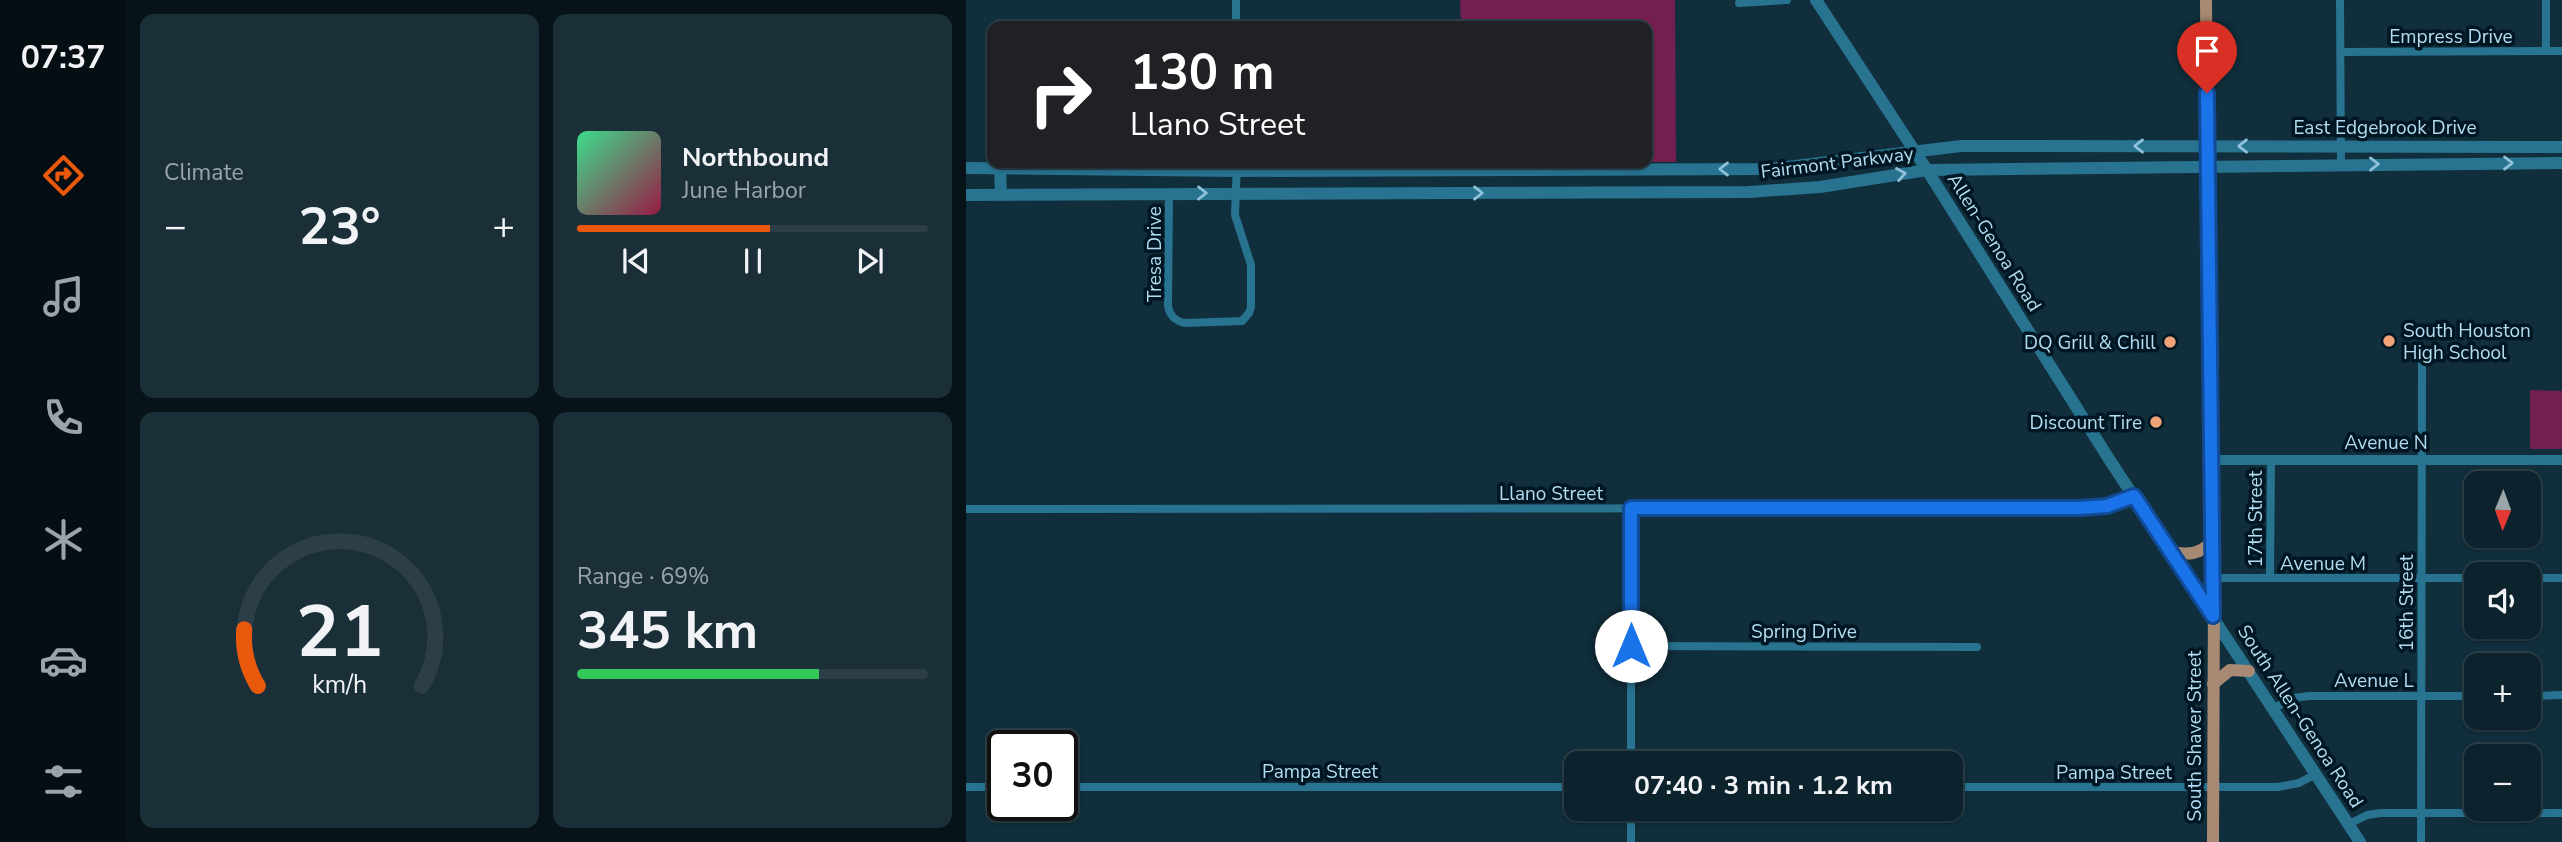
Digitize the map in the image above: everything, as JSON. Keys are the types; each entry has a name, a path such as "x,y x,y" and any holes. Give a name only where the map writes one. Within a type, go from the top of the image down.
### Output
{"main road":[{"name":"Allen-Genoa Road","path":"1816,0 2212,613"},
{"name":"South Shaver Street","path":"2206,0 2213,578 2213,842"},
{"name":"Fairmont Parkway","path":"1308,168 1769,169 1961,146 2208,146"},
{"path":"2039,146 2040,168"},
{"name":"East Edgebrook Drive","path":"2208,146 2562,147"},
{"path":"2280,166 2282,157 2299,146"},
{"path":"2453,146 2453,164"},
{"name":"East Edgebrook Drive","path":"2208,166 2562,163"},
{"path":"1800,190 1808,182 1810,164"},
{"name":"Fairmont Parkway","path":"966,195 1749,192 1800,190 1927,170 2208,166"},
{"name":"Fairmont Parkway","path":"966,168 1193,168"},
{"path":"1000,168 1001,194"},
{"path":"1105,170 1109,193"},
{"path":"1449,170 1450,193"},
{"path":"1577,170 1577,192"},
{"path":"2171,552 2195,554 2203,551 2212,541"},
{"name":"South Allen-Genoa Road","path":"2212,613 2360,842"},
{"path":"2213,684 2230,670 2249,671"}],"street":[{"path":"1237,0 1237,21"},
{"path":"1739,3 1787,0"},
{"path":"2340,0 2341,165"},
{"path":"2546,0 2546,51"},
{"name":"Empress Drive","path":"2341,52 2562,51"},
{"path":"1235,193 1237,168"},
{"name":"Tresa Drive","path":"1169,194 1169,310 1179,322 1210,323 1242,321 1251,307 1251,265 1237,224 1235,193"},
{"name":"16th Street","path":"2421,364 2421,842"},
{"name":"Avenue N","path":"2211,460 2562,460"},
{"name":"17th Street","path":"2270,578 2271,460"},
{"name":"Llano Street","path":"966,509 2079,508 2107,506 2134,496"},
{"path":"1631,508 1631,751"},
{"name":"Avenue M","path":"2213,578 2464,578"},
{"path":"2541,578 2562,578"},
{"name":"Spring Drive","path":"1631,646 1977,647"},
{"path":"2541,696 2562,695"},
{"name":"Avenue L","path":"2274,708 2293,698 2309,696 2464,696"},
{"name":"Pampa Street","path":"1963,787 2290,786 2316,774"},
{"path":"966,787 987,787"},
{"name":"Pampa Street","path":"1078,787 1564,787"},
{"path":"2349,824 2367,815 2562,813"},
{"path":"1631,821 1631,842"}],"shaded area":[{"path":"1460,0 1675,0 1676,162 1652,162 1652,21 1461,21"},
{"path":"2530,390 2562,391 2562,449 2530,449"}],"place":[{"name":"South Houston High School","path":"2389,341"},
{"name":"DQ Grill & Chill","path":"2170,342"},
{"name":"Discount Tire","path":"2156,422"}],"route":[{"path":"1631,646 1631,508 2079,508 2107,506 2134,496 2213,616 2207,93"}]}
